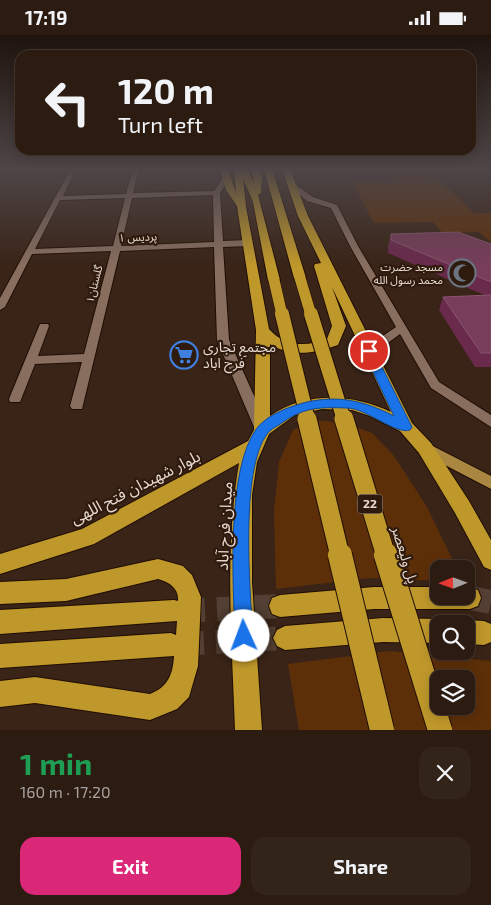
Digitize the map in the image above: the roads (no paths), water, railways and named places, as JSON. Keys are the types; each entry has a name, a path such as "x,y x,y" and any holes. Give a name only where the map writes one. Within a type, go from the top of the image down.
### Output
{"highway":[{"path":"238,201 242,207"},
{"name":"میدان فرح آباد","path":"241,201 263,329 259,438 248,462 243,495 241,582 249,730"},
{"name":"پل ولیعصر","path":"277,201 440,730"},
{"path":"263,329 269,338 279,345 303,350 319,348 333,342 339,326 297,201"},
{"path":"257,202 382,730"},
{"path":"303,217 406,427 425,448 462,507 491,559"},
{"path":"259,438 290,410 322,403 353,404 376,412 406,427"},
{"name":"بلوار شهیدان فتح اللهی","path":"0,564 87,537 259,438"},
{"path":"0,593 66,590 158,569 175,573 184,583 190,597 186,666 180,689 168,700 150,707 35,691 0,694"},
{"path":"280,606 374,597 430,598"},
{"path":"0,622 174,611"},
{"path":"285,638 383,629 430,631"},
{"path":"0,656 172,645"}],"main road":[{"path":"425,448 491,483"}],"street":[{"path":"0,307 57,201"},
{"name":"گلستان۱","path":"77,406 128,201"},
{"path":"216,201 223,340 259,438"},
{"path":"317,201 334,207 354,246 435,385 491,422"},
{"name":"پردیس ۱","path":"29,252 248,243"},
{"path":"15,399 44,326"},
{"path":"369,351 402,328"},
{"path":"30,361 89,358"}],"tunnel":[{"path":"475,599 491,602"},
{"path":"181,611 280,606"},
{"path":"180,644 285,638"}],"place":[{"name":"مسجد حضرت محمد رسول الله","path":"462,273"},
{"name":"مجتمع تجاری فرح اباد","path":"184,355"}]}
